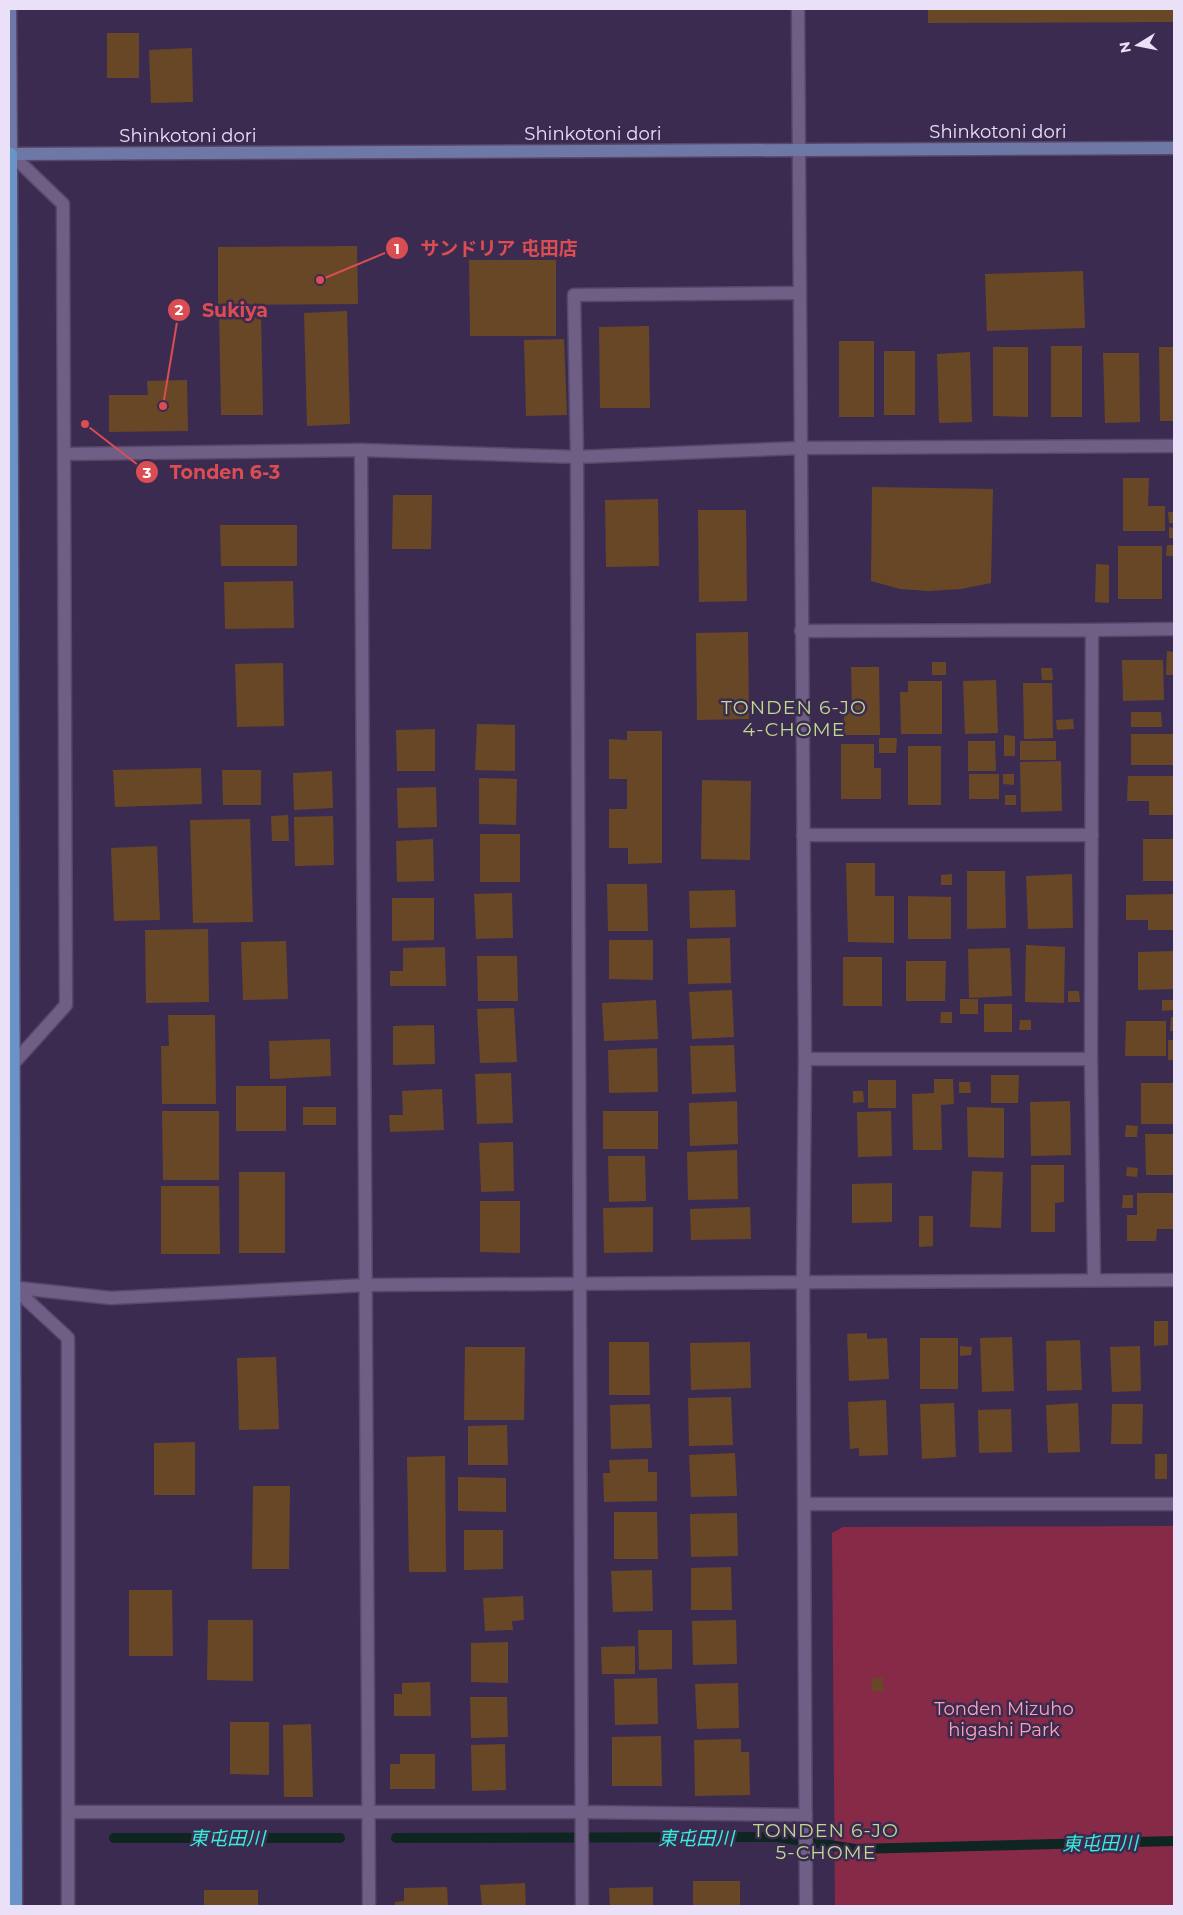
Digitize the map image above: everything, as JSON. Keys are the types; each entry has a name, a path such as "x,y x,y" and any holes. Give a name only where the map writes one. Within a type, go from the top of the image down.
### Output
{"main road":[{"path":"10,154 13,1064 11,1287 16,1906"}],"street":[{"path":"10,9 10,154 64,204 66,1006 13,1064"},
{"path":"798,9 801,632 806,1059 803,1282 806,1906"},
{"name":"Shinkotoni dori","path":"10,154 1174,148"},
{"path":"582,1906 577,457 574,295 800,293"},
{"path":"64,454 361,450 577,457 801,448 1174,446"},
{"path":"361,450 368,1906"},
{"path":"801,632 1174,629"},
{"path":"1092,630 1091,1059 1094,1280"},
{"path":"803,835 1092,835"},
{"path":"806,1059 1091,1059"},
{"path":"11,1287 110,1298 366,1285 1174,1280"},
{"path":"11,1287 68,1338 68,1906"},
{"path":"804,1504 1174,1504"},
{"path":"68,1812 582,1812 806,1815"}],"green space":[{"name":"Tonden Mizuho higashi Park","path":"1174,1526 1174,1906 835,1906 832,1533 843,1527"}],"building":[{"path":"928,9 1174,9 1174,22 928,23"},
{"path":"107,33 139,33 139,78 107,78"},
{"path":"192,48 193,102 151,103 149,50"},
{"path":"357,246 358,304 218,305 218,247"},
{"path":"469,260 556,260 556,336 470,336"},
{"path":"1083,271 1085,328 987,331 985,274"},
{"path":"347,311 350,424 307,426 304,313"},
{"path":"219,312 261,312 263,415 221,415"},
{"path":"649,326 650,408 600,408 599,327"},
{"path":"564,339 567,415 526,416 524,340"},
{"path":"839,341 874,341 874,417 839,417"},
{"path":"1051,346 1082,346 1082,417 1051,417"},
{"path":"993,347 1028,347 1028,417 993,416"},
{"path":"1159,347 1174,347 1174,421 1160,421"},
{"path":"884,351 915,351 915,415 884,415"},
{"path":"970,352 972,422 939,423 937,354"},
{"path":"1103,353 1139,353 1140,422 1105,423"},
{"path":"187,380 188,431 109,432 109,395 148,395 147,381"},
{"path":"1123,478 1149,478 1148,506 1165,506 1165,531 1123,531"},
{"path":"872,487 993,489 991,583 961,589 929,591 900,589 871,581"},
{"path":"393,495 432,495 431,549 392,549"},
{"path":"658,499 659,566 606,567 605,500"},
{"path":"698,510 746,510 747,601 699,602"},
{"path":"1168,512 1174,512 1174,523 1169,523"},
{"path":"220,525 297,525 297,566 221,566"},
{"path":"1169,527 1174,528 1174,538 1169,538"},
{"path":"1167,545 1174,545 1174,556 1166,556"},
{"path":"1118,546 1162,546 1162,599 1118,599"},
{"path":"1096,564 1109,565 1109,603 1095,602"},
{"path":"293,581 294,628 225,629 224,582"},
{"path":"748,632 749,719 697,720 696,633"},
{"path":"1167,651 1174,652 1174,675 1166,675"},
{"path":"1122,660 1163,660 1164,700 1123,701"},
{"path":"932,662 946,662 946,675 932,675"},
{"path":"283,663 284,726 237,727 235,664"},
{"path":"851,667 879,667 880,735 844,735 844,710 852,710"},
{"path":"1041,668 1052,668 1053,680 1042,680"},
{"path":"996,680 998,733 965,734 963,681"},
{"path":"908,681 942,681 942,734 901,734 900,692 908,692"},
{"path":"1023,683 1052,683 1053,738 1024,739"},
{"path":"1131,712 1161,712 1162,727 1131,727"},
{"path":"1073,719 1074,729 1057,730 1056,720"},
{"path":"477,724 515,725 515,771 475,770"},
{"path":"435,729 435,771 397,771 396,730"},
{"path":"627,731 662,731 662,863 628,864 628,848 609,848 609,809 627,809 627,779 609,779 609,739 627,740"},
{"path":"1131,734 1174,734 1174,765 1131,765"},
{"path":"1004,735 1015,736 1015,756 1004,756"},
{"path":"879,738 897,738 896,753 879,753"},
{"path":"968,741 995,741 996,771 968,771"},
{"path":"1020,741 1056,741 1056,760 1020,760"},
{"path":"841,744 874,744 874,768 881,768 881,799 841,799"},
{"path":"908,746 941,746 941,805 908,805"},
{"path":"1061,761 1062,811 1021,812 1020,762"},
{"path":"201,768 202,804 115,807 113,770"},
{"path":"222,770 261,770 261,805 223,805"},
{"path":"332,771 333,808 294,810 293,773"},
{"path":"969,774 999,774 999,799 969,799"},
{"path":"1003,774 1014,774 1014,785 1003,784"},
{"path":"1128,776 1174,776 1174,815 1149,815 1149,801 1127,801"},
{"path":"479,778 517,779 516,825 479,824"},
{"path":"702,780 751,781 750,860 701,859"},
{"path":"436,787 437,827 398,828 397,788"},
{"path":"1005,795 1016,795 1016,805 1005,805"},
{"path":"288,815 289,841 272,841 271,816"},
{"path":"333,816 334,865 295,866 294,817"},
{"path":"250,819 253,922 193,923 190,820"},
{"path":"480,834 520,834 520,882 480,882"},
{"path":"433,839 434,881 397,882 396,841"},
{"path":"1143,839 1174,839 1174,881 1143,881"},
{"path":"157,846 160,920 114,921 111,848"},
{"path":"846,863 875,863 875,896 894,896 894,943 848,942"},
{"path":"967,871 1005,871 1006,928 967,929"},
{"path":"952,874 952,885 941,885 941,875"},
{"path":"1072,874 1073,928 1028,929 1026,876"},
{"path":"607,884 647,884 648,931 608,931"},
{"path":"735,890 736,927 690,928 689,891"},
{"path":"512,893 513,938 476,939 474,894"},
{"path":"1174,894 1174,930 1148,930 1148,920 1126,920 1126,895"},
{"path":"908,896 951,897 951,939 908,939"},
{"path":"392,898 434,898 434,940 392,941"},
{"path":"208,929 209,1002 146,1003 145,930"},
{"path":"730,938 731,983 688,984 687,939"},
{"path":"609,940 653,940 653,980 609,979"},
{"path":"286,941 288,999 243,1000 241,942"},
{"path":"1026,945 1065,947 1064,1003 1025,1002"},
{"path":"445,947 446,986 390,986 390,971 403,971 403,948"},
{"path":"1010,948 1012,996 969,998 968,949"},
{"path":"1174,951 1174,989 1138,990 1138,952"},
{"path":"477,956 517,956 518,1001 478,1001"},
{"path":"843,957 882,957 882,1006 843,1006"},
{"path":"906,961 946,961 945,1001 906,1001"},
{"path":"732,990 734,1037 692,1039 689,992"},
{"path":"1068,991 1079,991 1080,1002 1068,1002"},
{"path":"960,999 978,999 978,1014 960,1014"},
{"path":"656,1000 658,1039 604,1041 602,1003"},
{"path":"1162,1000 1173,1000 1173,1010 1162,1011"},
{"path":"984,1004 1012,1004 1012,1032 984,1032"},
{"path":"514,1008 517,1062 480,1063 477,1009"},
{"path":"941,1012 952,1012 952,1023 940,1023"},
{"path":"168,1015 215,1015 216,1104 162,1104 161,1046 169,1046"},
{"path":"1171,1017 1174,1017 1174,1031 1170,1031"},
{"path":"1020,1020 1031,1020 1031,1030 1019,1030"},
{"path":"1126,1021 1166,1021 1166,1056 1125,1056"},
{"path":"434,1025 435,1064 393,1065 393,1026"},
{"path":"330,1039 331,1076 270,1079 269,1041"},
{"path":"1168,1040 1174,1040 1174,1060 1168,1060"},
{"path":"734,1045 736,1092 692,1094 690,1046"},
{"path":"657,1048 658,1092 609,1093 608,1050"},
{"path":"511,1073 513,1123 477,1124 475,1074"},
{"path":"991,1075 1019,1075 1018,1103 991,1103"},
{"path":"934,1079 953,1079 954,1104 941,1105 942,1150 913,1150 912,1094 934,1093"},
{"path":"868,1080 896,1080 896,1108 868,1108"},
{"path":"959,1082 970,1082 971,1093 959,1093"},
{"path":"1141,1083 1174,1083 1174,1124 1141,1124"},
{"path":"236,1086 286,1086 286,1131 236,1131"},
{"path":"442,1089 444,1130 390,1132 389,1115 403,1115 402,1091"},
{"path":"853,1091 863,1091 864,1102 853,1103"},
{"path":"737,1101 738,1144 690,1146 689,1103"},
{"path":"1070,1101 1071,1155 1031,1156 1030,1102"},
{"path":"303,1107 336,1107 336,1125 303,1125"},
{"path":"967,1107 1004,1108 1004,1158 968,1157"},
{"path":"162,1111 219,1111 219,1180 163,1180"},
{"path":"603,1111 658,1111 658,1149 603,1149"},
{"path":"891,1111 892,1156 858,1157 857,1112"},
{"path":"1126,1125 1138,1126 1137,1137 1125,1137"},
{"path":"1145,1134 1174,1134 1174,1175 1146,1175"},
{"path":"513,1142 514,1191 481,1192 479,1143"},
{"path":"737,1150 738,1199 688,1200 687,1152"},
{"path":"608,1156 645,1156 646,1201 609,1202"},
{"path":"1031,1165 1064,1165 1064,1202 1055,1203 1055,1232 1031,1232"},
{"path":"1127,1167 1138,1168 1137,1177 1126,1176"},
{"path":"972,1171 1003,1172 1001,1228 970,1227"},
{"path":"239,1172 285,1172 285,1253 239,1253"},
{"path":"892,1183 892,1222 852,1223 852,1184"},
{"path":"161,1186 219,1186 220,1254 161,1254"},
{"path":"1137,1193 1174,1193 1174,1229 1157,1229 1156,1241 1127,1241 1127,1215 1137,1215"},
{"path":"1123,1195 1133,1195 1133,1208 1122,1208"},
{"path":"480,1201 520,1201 520,1253 480,1252"},
{"path":"653,1207 653,1252 604,1253 603,1208"},
{"path":"750,1207 751,1239 691,1240 690,1209"},
{"path":"919,1216 933,1216 933,1246 919,1247"},
{"path":"1154,1321 1168,1321 1168,1345 1154,1346"},
{"path":"867,1333 867,1339 887,1338 889,1379 849,1381 847,1334"},
{"path":"1012,1337 1014,1391 982,1392 980,1338"},
{"path":"920,1338 958,1338 958,1389 920,1389"},
{"path":"1080,1340 1082,1390 1047,1391 1046,1341"},
{"path":"609,1342 649,1342 650,1395 609,1395"},
{"path":"750,1342 751,1388 691,1390 690,1343"},
{"path":"960,1346 972,1347 971,1355 960,1356"},
{"path":"1140,1346 1141,1391 1112,1392 1110,1347"},
{"path":"465,1347 525,1347 524,1420 464,1420"},
{"path":"276,1357 279,1429 239,1430 237,1358"},
{"path":"731,1397 733,1445 689,1446 688,1398"},
{"path":"886,1400 888,1455 859,1456 859,1448 850,1449 848,1402"},
{"path":"954,1403 956,1457 922,1459 920,1404"},
{"path":"1078,1403 1080,1452 1048,1453 1046,1405"},
{"path":"650,1404 652,1448 611,1449 610,1405"},
{"path":"1112,1404 1143,1404 1142,1444 1111,1444"},
{"path":"1011,1409 1012,1452 979,1453 978,1410"},
{"path":"507,1425 508,1465 468,1465 468,1426"},
{"path":"195,1442 195,1495 154,1495 154,1443"},
{"path":"735,1453 737,1496 691,1497 689,1455"},
{"path":"1155,1454 1167,1454 1167,1479 1155,1479"},
{"path":"445,1456 446,1572 409,1572 407,1457"},
{"path":"648,1459 648,1472 657,1472 657,1501 604,1502 603,1473 610,1473 609,1460"},
{"path":"458,1477 506,1478 506,1512 458,1511"},
{"path":"253,1486 290,1486 289,1569 252,1569"},
{"path":"614,1512 657,1512 658,1559 614,1559"},
{"path":"737,1513 738,1556 691,1557 690,1514"},
{"path":"464,1530 503,1530 503,1569 464,1570"},
{"path":"731,1567 732,1610 691,1610 691,1568"},
{"path":"652,1570 653,1611 613,1612 611,1571"},
{"path":"129,1590 172,1590 173,1656 129,1656"},
{"path":"523,1596 524,1620 512,1621 513,1630 485,1631 483,1598"},
{"path":"208,1620 253,1620 253,1681 207,1680"},
{"path":"736,1620 737,1664 693,1665 692,1621"},
{"path":"638,1630 672,1630 672,1669 639,1670"},
{"path":"508,1642 508,1683 471,1682 471,1643"},
{"path":"635,1646 635,1674 602,1674 601,1647"},
{"path":"657,1678 658,1724 615,1725 614,1679"},
{"path":"872,1678 883,1678 883,1692 872,1691"},
{"path":"430,1682 431,1716 394,1716 394,1694 402,1694 402,1683"},
{"path":"738,1683 739,1728 697,1729 695,1684"},
{"path":"470,1697 507,1697 508,1737 471,1738"},
{"path":"230,1722 269,1722 269,1775 230,1774"},
{"path":"311,1724 313,1797 284,1797 283,1725"},
{"path":"661,1736 662,1786 612,1786 612,1737"},
{"path":"741,1739 741,1752 749,1752 750,1795 695,1796 694,1740"},
{"path":"505,1744 506,1790 472,1791 471,1745"},
{"path":"400,1754 435,1754 435,1789 390,1789 390,1764 400,1764"},
{"path":"693,1881 740,1881 740,1906 693,1906"},
{"path":"525,1883 526,1906 482,1906 480,1885"},
{"path":"447,1887 448,1906 395,1906 395,1902 404,1901 404,1888"},
{"path":"653,1887 653,1906 610,1906 609,1888"},
{"path":"204,1890 258,1890 258,1906 204,1906"}],"waterway":[{"name":"東屯田川","path":"396,1838 777,1837 855,1849 1174,1841"},
{"name":"東屯田川","path":"114,1838 340,1838"}],"place":[{"name":"サンドリア 屯田店","path":"320,280"},
{"name":"Sukiya","path":"163,406"},
{"name":"Tonden 6-3","path":"85,424"}],"district":[{"name":"TONDEN 6-JO 4-CHOME","path":"794,718"},
{"name":"TONDEN 6-JO 5-CHOME","path":"826,1841"}]}
